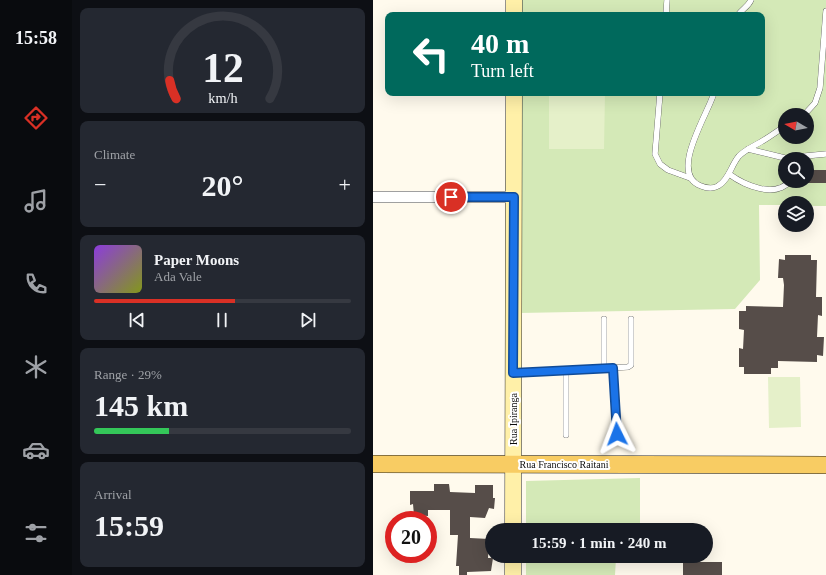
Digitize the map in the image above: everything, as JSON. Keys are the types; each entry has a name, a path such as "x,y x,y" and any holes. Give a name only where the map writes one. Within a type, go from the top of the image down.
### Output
{"main road":[{"path":"514,0 514,12"},
{"name":"Rua Ipiranga","path":"513,523 514,96"},
{"name":"Rua Francisco Raitani","path":"373,464 826,465"},
{"path":"513,563 513,575"}],"street":[{"path":"373,197 514,197"}],"lane":[{"path":"666,12 667,0"},
{"path":"740,12 748,6 751,0"},
{"path":"810,108 815,102 821,88 826,11"},
{"path":"660,96 655,154 660,164 668,170 690,178 697,184 711,188 718,186 729,174 738,157 778,130"},
{"path":"690,178 688,172 691,148 713,96"},
{"path":"748,149 778,156"},
{"path":"814,155 826,154"},
{"path":"729,174 757,189 778,187"},
{"path":"604,319 604,369"},
{"path":"513,373 628,368 631,365 631,319"},
{"path":"613,368 617,434"},
{"path":"566,370 566,435"}],"green space":[{"path":"521,0 826,0 826,206 814,206 814,196 778,196 778,205 759,205 760,280 735,309 519,313 520,96 765,96 765,12 521,12"},
{"path":"549,96 605,96 604,149 549,149"},
{"path":"768,377 800,377 801,427 769,428"},
{"path":"640,478 640,523 526,523 526,481"},
{"path":"526,563 616,563 615,575 526,575"}],"building":[{"path":"814,170 826,170 826,183 814,183"},
{"path":"785,255 811,255 811,260 817,260 816,297 822,297 822,316 818,315 817,337 824,337 823,356 817,355 817,362 778,361 778,368 771,368 771,374 744,374 744,367 739,367 739,348 743,349 744,330 739,329 739,311 746,311 746,306 783,307 783,278 778,278 779,259 785,260"},
{"path":"434,484 449,484 450,492 475,493 475,485 493,485 493,498 495,498 494,509 489,508 485,518 470,517 470,538 485,539 485,563 492,563 491,571 467,572 467,575 459,575 459,566 456,566 458,535 450,535 450,510 414,511 413,504 410,505 410,491 434,491"},
{"path":"722,562 722,575 683,575 683,563"}],"route":[{"path":"451,197 514,197 513,373 613,368 617,434"}]}
